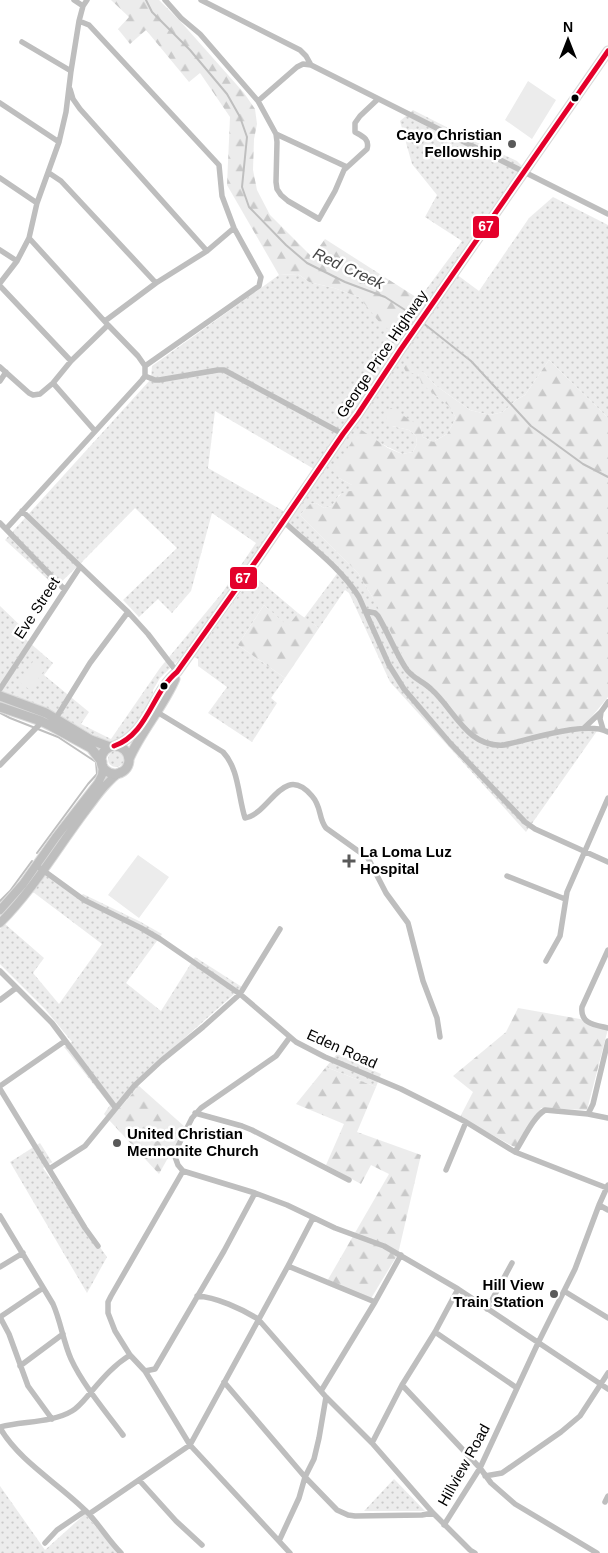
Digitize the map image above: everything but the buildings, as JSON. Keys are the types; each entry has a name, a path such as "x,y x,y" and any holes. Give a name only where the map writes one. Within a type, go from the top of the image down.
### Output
{"highway":[{"name":"George Price Highway","path":"112,747 128,740 133,735 170,677 177,672 258,558 608,51"},
{"name":"George Price Highway","path":"129,759 175,680 177,672"},
{"path":"0,696 56,718 91,740 112,747 122,748 126,751 129,759 126,767 120,772 112,773 105,769 92,748 41,721 0,707"},
{"path":"102,764 102,755 112,747"}],"main road":[{"path":"0,922 15,907 98,783 102,775 102,764"},
{"path":"0,910 40,868 104,787 120,772"}],"street":[{"path":"71,360 0,284 17,261 29,238 37,203 59,142 66,112 79,21 85,3 74,0"},
{"path":"165,0 181,18 200,34 258,101 276,134 277,189 288,201 319,219 335,191 344,170 367,149 368,141 355,132 354,123 378,99"},
{"path":"201,0 300,50 311,65"},
{"path":"79,21 89,25 219,165 222,196 234,228 261,277 259,286 145,366"},
{"path":"22,42 71,71"},
{"path":"258,101 293,70 303,64 311,65 608,214"},
{"path":"69,87 73,99 80,109 207,250"},
{"path":"0,103 59,142"},
{"path":"66,112 72,108 80,109"},
{"path":"276,134 347,167"},
{"path":"49,172 61,181 156,284"},
{"path":"0,178 37,203"},
{"path":"0,367 29,393 33,395 40,394 53,383 71,360 107,323 156,284 207,250 234,228"},
{"path":"6,529 145,376 145,366 138,356 29,238"},
{"path":"0,250 17,261"},
{"path":"145,376 159,380 224,370 343,434"},
{"path":"0,381 6,372"},
{"path":"53,383 95,431"},
{"path":"22,511 128,612 148,634 177,672"},
{"path":"283,521 346,579 359,597 394,676 415,703 525,822 535,829 608,862"},
{"path":"0,523 64,589"},
{"name":"Eve Street","path":"0,689 80,567"},
{"path":"365,611 378,616 409,673 433,690 467,731 480,741 497,746 584,728 605,730 600,719 601,712"},
{"path":"56,718 90,663 128,612"},
{"path":"584,728 601,712 608,702"},
{"path":"157,712 227,756 233,769 245,818 257,814 285,786 294,784 310,793 316,801 322,822 326,828 368,858 386,893 408,922 423,981 438,1018 440,1037"},
{"path":"0,765 41,721"},
{"path":"546,961 560,936 565,899 608,798"},
{"name":"Eden Road","path":"40,868 84,900 160,940 240,994 296,1042 325,1057 401,1089 466,1122 515,1152 608,1187"},
{"path":"508,876 565,899"},
{"path":"49,1169 85,1146 134,1086 240,994 280,929"},
{"path":"608,950 581,1012 582,1017 586,1021 608,1028"},
{"path":"0,971 52,1023 116,1107"},
{"path":"0,1000 16,988"},
{"path":"290,1037 276,1056 207,1103 195,1114 174,1154 178,1165 183,1171 288,1205 345,1232 384,1246 458,1289 608,1390"},
{"path":"66,1041 0,1088 85,1228 98,1246"},
{"path":"588,1114 593,1104 608,1041"},
{"path":"515,1152 540,1113 545,1110 608,1118"},
{"path":"195,1114 252,1130 349,1180"},
{"path":"446,1170 466,1122"},
{"path":"183,1171 108,1302 109,1319 130,1355 145,1371 190,1445 290,1553"},
{"name":"Hillview Road","path":"198,1296 208,1297 258,1319 324,1394 372,1443 444,1525 480,1468 538,1343 575,1269 599,1204 608,1187"},
{"path":"145,1371 155,1369 224,1251 255,1193"},
{"path":"599,1204 608,1210"},
{"path":"0,1216 56,1312 67,1350 75,1367 123,1435"},
{"path":"45,1543 57,1530 139,1480 190,1445 313,1218"},
{"path":"0,1267 23,1253"},
{"path":"279,1541 316,1452 324,1394 401,1255"},
{"path":"487,1309 512,1263"},
{"path":"288,1266 375,1302"},
{"path":"43,1288 0,1317 9,1334 28,1386 52,1419"},
{"path":"372,1443 402,1385 435,1332 458,1289"},
{"path":"564,1291 608,1317"},
{"path":"435,1332 517,1388"},
{"path":"20,1366 63,1334"},
{"path":"121,1553 87,1512 29,1461 0,1428 20,1422 52,1419 74,1410 115,1365 130,1355"},
{"path":"485,1476 502,1473 561,1432 580,1416 608,1374"},
{"path":"224,1382 305,1478 337,1510 348,1515 413,1515 433,1513"},
{"path":"402,1385 480,1468 485,1476 515,1504 597,1553"},
{"path":"139,1480 176,1521 202,1545"},
{"path":"444,1525 474,1553"}],"green space":[{"path":"111,0 159,0 181,22 244,93 255,109 257,124 254,139 253,170 257,190 270,215 312,257 325,239 419,299 411,320 404,328 393,333 380,323 359,297 309,282 298,274 279,275 227,185 230,117 200,73 189,82 146,30 130,44 118,29 129,17"},
{"path":"528,81 556,100 532,139 505,120"},
{"path":"413,110 517,161 523,167 314,469 215,411 208,468 285,512 186,653 160,678 153,690 152,699 141,718 130,733 114,741 106,742 50,710 0,691 0,606 26,631 22,636 53,663 44,675 89,712 81,724 111,739 160,668 222,593 256,543 212,513 191,591 172,613 158,599 139,617 123,600 177,548 135,508 56,587 5,540 151,379 152,366 279,275 298,274 309,282 359,297 364,303 409,323 419,299 462,241 425,217 437,195 412,164 400,121"},
{"path":"553,197 608,225 608,418 549,360 525,395 516,400 503,412 490,415 470,410 435,385 423,372 418,374 424,384 448,405 456,418 447,434 433,442 423,437 420,426 392,426 409,430 416,436 417,444 413,452 402,454 376,441 339,478 352,485 352,491 339,495 332,506 324,508 316,503 310,504 300,515 358,573 373,598 597,731 526,832 390,682 349,593 345,590 319,628 304,618 339,571 287,525 456,274 479,291 529,218"},
{"path":"549,360 608,418 608,697 585,725 502,742 488,741 471,732 410,669 358,573 300,515 310,504 316,503 324,508 332,506 340,495 352,491 352,485 339,478 333,471 360,429 388,448 402,454 413,452 417,444 416,436 409,430 392,426 386,418 387,411 391,408 420,426 423,437 433,442 447,434 456,418 449,406 422,384 418,374 406,372 404,368 406,365 413,366 423,372 435,385 470,410 490,415 503,412 516,400 525,395"},
{"path":"253,575 298,613 288,627 264,605 238,645 285,678 271,698 277,703 252,742 208,713 227,687 198,666 198,659 194,657"},
{"path":"264,605 288,626 298,613 319,628 285,678 238,645"},
{"path":"34,660 46,668 30,690 19,682"},
{"path":"116,751 122,753 124,759 122,765 116,767 110,765 108,759 110,753"},
{"path":"138,855 169,877 139,918 108,895"},
{"path":"48,872 80,897 83,894 162,934 126,983 161,1011 195,957 242,987 135,1082 139,1086 109,1120 104,1114 110,1105 64,1047 72,1042 45,1009 0,964 0,929 5,924 44,958 33,973 59,1004 102,944 33,892"},
{"path":"518,1008 580,1019 608,1029 587,1110 541,1108 516,1148 460,1117 473,1092 453,1076 506,1032"},
{"path":"337,1054 381,1074 376,1087 326,1067"},
{"path":"326,1067 376,1087 357,1132 421,1155 398,1254 370,1300 326,1283 389,1174 371,1165 361,1184 326,1165 344,1124 296,1104"},
{"path":"139,1086 185,1127 159,1174 109,1120"},
{"path":"40,1143 52,1162 43,1168 107,1257 87,1293 10,1162"},
{"path":"394,1479 425,1511 364,1511"},
{"path":"0,1486 45,1550 85,1514 118,1553 0,1553"}],"waterway":[{"name":"Red Creek","path":"146,0 152,12 190,50 227,94 240,117 247,137 242,187 249,207 286,245 307,263 345,282 385,297 419,319"},
{"name":"Red Creek","path":"423,323 471,361 531,426 583,464 608,477"},
{"path":"0,713 58,737 96,762 97,774 37,853"},
{"path":"0,901 10,891 32,861"}],"transit line":[{"name":"67","path":"114,746 135,732 142,723 161,690 177,672 258,558 608,51"}],"place":[{"name":"Cayo Christian Fellowship","path":"512,144"},
{"name":"La Loma Luz Hospital","path":"349,861"},
{"name":"United Christian Mennonite Church","path":"117,1143"},
{"name":"Hill View Train Station","path":"554,1294"}]}
